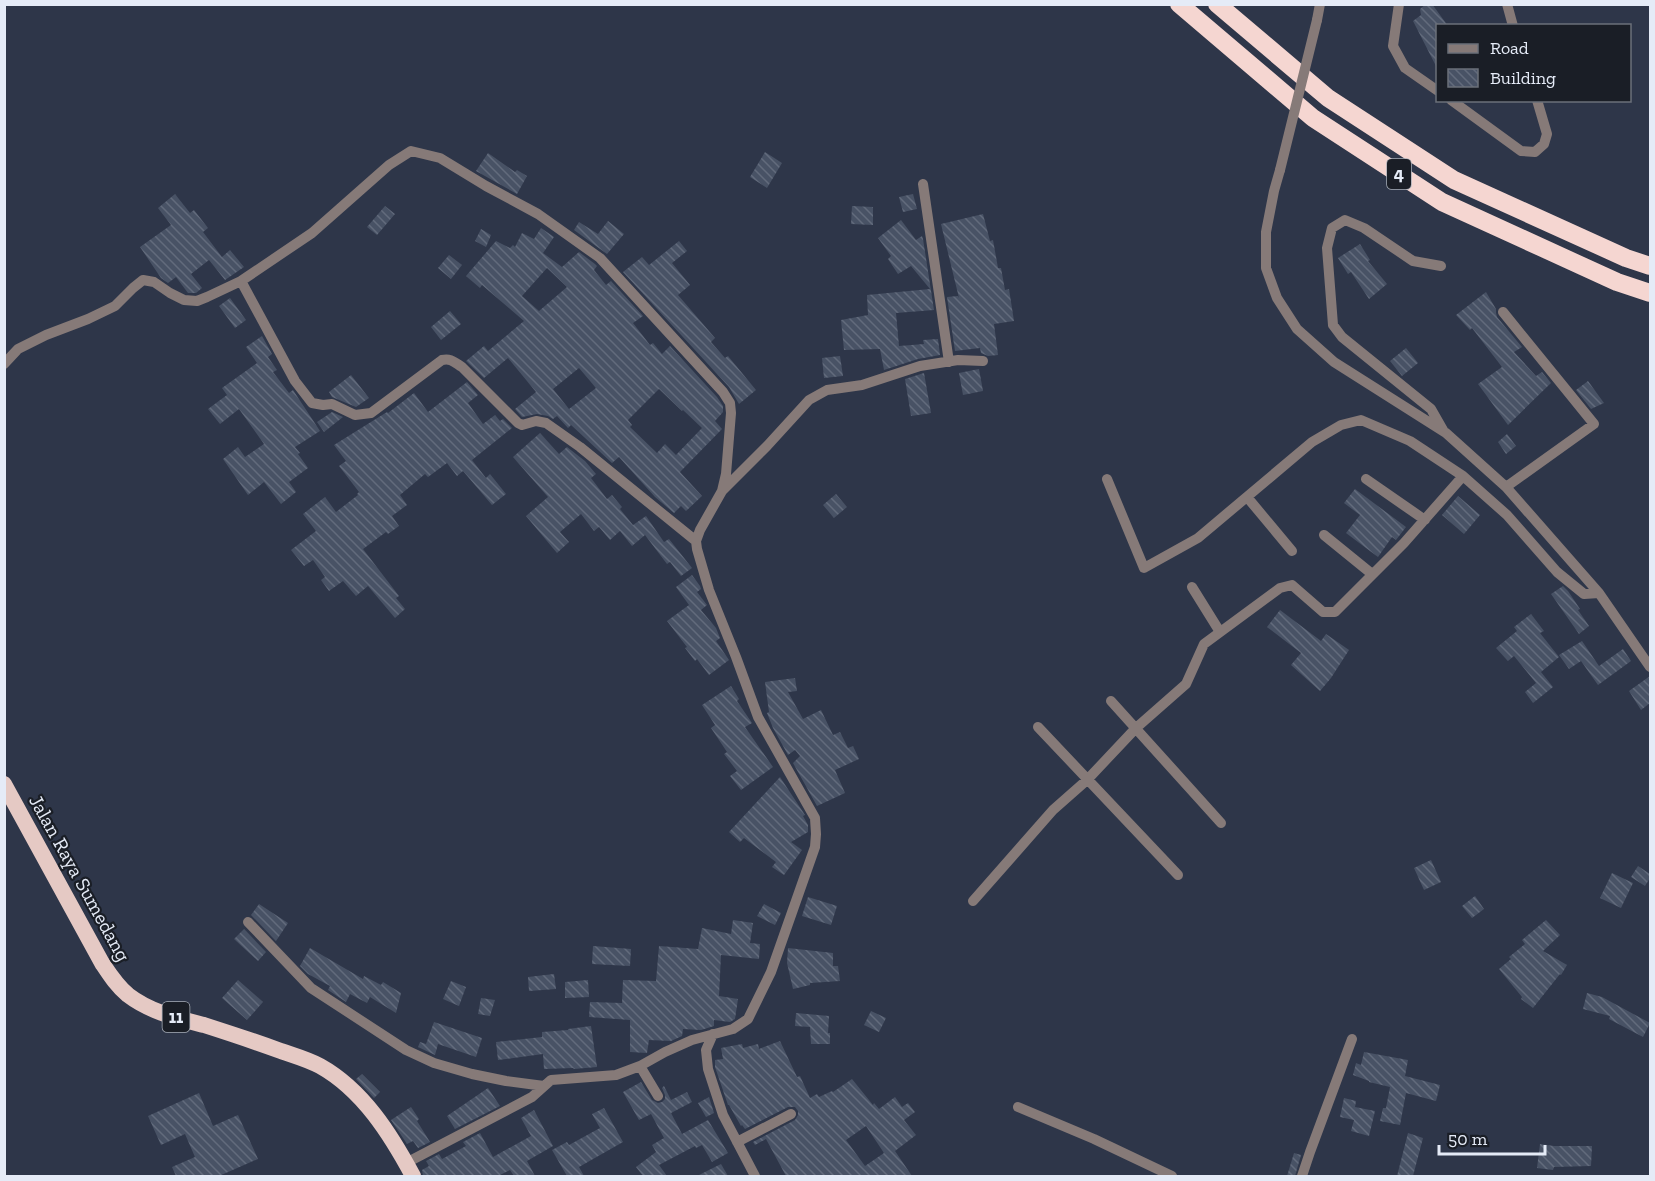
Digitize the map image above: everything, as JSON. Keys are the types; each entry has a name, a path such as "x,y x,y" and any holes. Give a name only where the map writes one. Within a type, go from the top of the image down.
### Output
{"highway":[{"name":"4","path":"1179,4 1313,118 1442,202 1617,282 1650,293"},
{"name":"4","path":"1217,4 1328,98 1454,180 1650,267"},
{"name":"Jalan Raya Sumedang","path":"4,784 114,982 128,995 157,1012 233,1034 319,1066 349,1086 362,1100 410,1170"}],"street":[{"path":"1320,4 1266,232 1266,268 1277,298 1297,329 1334,362 1446,433 1506,487 1599,592 1650,665"},
{"path":"1399,4 1394,46 1405,68 1436,90"},
{"path":"1507,4 1512,24"},
{"path":"1454,102 1521,151 1535,152 1544,144 1547,134 1538,102"},
{"path":"4,364 18,349 115,306 143,280 154,282 184,300 198,301 241,281 312,233 388,165 411,151 440,158 538,214 600,258 723,392 730,403 731,413 726,474 722,491"},
{"path":"923,184 949,362"},
{"path":"1441,266 1413,261 1364,228 1345,220 1332,228 1327,248 1333,325 1342,337 1431,409 1446,433"},
{"path":"241,281 295,381 312,403 332,404 355,415 371,413 442,360 452,360 462,367 514,420 522,425 536,421 546,423 580,447 696,541"},
{"path":"1503,312 1594,424 1506,487"},
{"path":"410,1170 532,1097 551,1080 616,1075 640,1066 692,1040 733,1029 748,1019 771,972 815,847 816,818 758,717 709,590 696,541 722,491 809,400 827,390 862,385 920,366 958,360 983,361"},
{"path":"1107,479 1144,568 1198,538 1312,442 1341,425 1361,420 1410,441 1463,476 1507,516 1557,572 1584,594 1599,592"},
{"path":"972,902 1053,810 1087,780 1136,728 1186,684 1204,644 1280,588 1292,585 1323,612 1335,612 1425,520 1463,476"},
{"path":"1366,478 1425,520"},
{"path":"1247,497 1292,551"},
{"path":"1324,535 1372,574"},
{"path":"1192,587 1221,633"},
{"path":"1111,701 1221,823"},
{"path":"1038,727 1178,874"},
{"path":"248,922 311,988 405,1050 434,1063 472,1074 544,1086"},
{"path":"713,1035 706,1050 708,1069 723,1115 755,1176"},
{"path":"1302,1176 1352,1039"},
{"path":"640,1066 658,1096"},
{"path":"1018,1107 1094,1139 1172,1176"},
{"path":"737,1142 790,1114"}],"building":[{"path":"1426,4 1432,4 1447,24 1436,24 1436,66 1413,21 1421,15 1420,9"},
{"path":"765,152 782,163 767,188 750,177"},
{"path":"488,153 515,172 517,170 527,176 517,194 476,171"},
{"path":"175,194 190,213 194,210 208,228 203,232 222,257 230,250 244,267 225,280 209,260 191,274 202,288 196,293 188,293 176,277 168,283 161,278 140,247 171,225 158,208"},
{"path":"913,194 917,209 903,212 899,197"},
{"path":"385,206 395,214 377,235 367,227"},
{"path":"852,206 873,207 873,225 851,224"},
{"path":"983,214 990,241 993,240 1005,290 1009,289 1014,321 994,324 998,355 988,356 981,353 980,348 955,351 947,297 958,296 959,298 941,224"},
{"path":"901,220 916,240 922,236 934,310 896,313 899,346 924,344 923,340 938,339 940,355 918,359 884,370 880,349 844,350 841,320 868,315 867,295 930,289 911,266 898,274 888,259 891,256 878,238"},
{"path":"608,221 624,234 607,254 574,230 579,222 598,234"},
{"path":"541,228 554,237 543,253 562,267 579,252 595,264 597,266 594,270 606,285 611,281 643,316 633,323 650,345 653,343 662,354 670,346 723,406 723,412 715,421 722,429 680,472 702,496 686,511 681,506 674,513 655,497 619,457 612,463 571,425 568,428 557,416 553,419 537,414 522,417 515,409 536,392 508,358 484,378 466,361 484,346 488,351 524,321 482,285 480,288 466,276 496,241 510,248 513,245 515,247 522,233 534,239","holes":["547,268 567,287 539,311 522,296","579,368 596,388 569,409 553,389","659,389 702,428 676,455 665,444 657,453 630,427 632,425 628,420"]},
{"path":"481,229 491,235 486,247 475,241"},
{"path":"679,241 687,251 672,263 690,285 678,295 715,338 711,342 725,358 728,356 756,390 739,404 729,387 623,272 642,257 649,265"},
{"path":"1360,244 1370,260 1368,261 1387,284 1369,299 1351,272 1348,274 1338,258"},
{"path":"449,255 462,265 451,279 438,268"},
{"path":"1486,292 1496,309 1497,317 1522,347 1514,352 1536,376 1542,372 1551,383 1508,425 1478,384 1502,367 1472,328 1470,330 1456,315"},
{"path":"230,298 246,320 235,328 219,306"},
{"path":"450,311 461,324 441,340 431,327"},
{"path":"262,336 272,354 268,357 277,370 273,372 289,393 293,390 320,431 295,447 308,468 289,482 296,492 281,504 264,482 248,495 223,459 238,447 245,457 264,444 239,409 220,424 208,409 227,395 222,388 257,363 246,347"},
{"path":"1406,348 1418,363 1402,376 1390,361"},
{"path":"840,356 843,376 824,378 822,358"},
{"path":"979,369 983,391 963,395 959,373"},
{"path":"924,373 931,413 911,416 905,379"},
{"path":"351,375 369,398 356,407 332,397 329,392"},
{"path":"1588,381 1604,403 1591,409 1576,390"},
{"path":"467,382 478,395 468,403 483,424 495,415 512,428 472,460 486,478 490,474 506,494 492,505 463,471 457,476 447,463 428,477 425,474 400,495 407,505 392,516 399,526 388,534 386,532 363,549 399,596 396,598 405,609 395,618 368,586 356,596 343,581 329,591 321,580 325,577 313,560 304,566 291,550 316,531 303,514 325,497 336,512 358,495 359,492 339,466 346,461 334,445 388,413 414,393 428,412"},
{"path":"332,412 343,417 324,432 317,422"},
{"path":"540,433 559,454 567,447 585,461 596,474 591,478 607,499 612,495 633,525 646,516 664,542 669,539 692,568 681,576 670,562 667,564 645,535 632,546 620,531 610,540 599,527 594,531 581,514 560,532 569,542 557,553 526,516 548,497 513,457"},
{"path":"1507,434 1516,446 1506,454 1498,442"},
{"path":"1355,489 1406,527 1396,540 1392,537 1378,557 1346,533 1360,515 1344,503"},
{"path":"836,494 847,507 834,518 823,505"},
{"path":"1458,496 1480,515 1464,534 1442,515"},
{"path":"692,575 701,589 697,592 707,605 701,610 716,628 720,638 716,641 729,660 709,675 697,659 695,661 667,621 689,605 676,587"},
{"path":"1563,586 1589,626 1579,634 1551,594"},
{"path":"1280,610 1321,641 1326,634 1349,650 1320,691 1291,665 1301,653 1267,627"},
{"path":"1531,614 1544,631 1540,633 1559,657 1541,672 1553,687 1533,703 1525,692 1536,683 1514,656 1508,661 1496,648 1517,631 1514,627"},
{"path":"1582,641 1599,666 1623,649 1631,661 1598,685 1581,661 1569,669 1559,655"},
{"path":"1650,676 1650,703 1641,710 1629,691"},
{"path":"795,678 797,691 788,692 803,719 821,710 833,735 840,732 848,748 853,746 859,759 835,770 845,793 817,806 793,763 800,756 795,750 788,755 767,713 769,712 765,682"},
{"path":"731,686 739,699 737,701 752,723 745,727 773,767 741,790 730,776 737,771 724,754 727,752 711,728 715,725 702,705"},
{"path":"780,777 805,815 803,816 808,825 808,832 791,842 802,850 784,875 772,867 776,862 744,838 740,842 729,832"},
{"path":"1431,860 1441,882 1424,890 1414,868"},
{"path":"1638,866 1650,874 1645,886 1631,877"},
{"path":"1612,873 1633,883 1621,908 1600,898"},
{"path":"1475,896 1484,909 1472,918 1462,906"},
{"path":"808,897 837,906 831,925 802,916"},
{"path":"259,904 288,923 276,941 251,915"},
{"path":"764,904 781,913 775,925 757,916"},
{"path":"733,920 753,923 750,943 760,944 759,959 721,955 719,996 738,999 735,1019 730,1022 714,1020 714,1026 701,1030 683,1029 682,1036 671,1041 649,1040 647,1053 630,1052 630,1020 589,1017 590,1002 622,1003 623,980 656,981 659,946 698,949 702,928 731,934"},
{"path":"1546,920 1560,935 1543,951 1567,965 1533,1008 1521,999 1522,997 1499,969 1525,944 1522,940"},
{"path":"244,929 266,952 258,961 234,939"},
{"path":"593,946 631,949 630,966 592,964"},
{"path":"310,948 363,979 364,976 381,985 383,982 401,993 396,1013 370,997 367,1003 350,994 346,1002 328,990 330,986 308,974 300,966"},
{"path":"788,948 833,953 833,966 838,966 840,981 810,983 810,985 793,989 787,963"},
{"path":"554,974 556,989 529,991 528,977"},
{"path":"238,980 263,1002 247,1020 222,998"},
{"path":"588,980 589,997 565,998 565,982"},
{"path":"451,981 466,987 459,1006 443,999"},
{"path":"1587,993 1602,997 1650,1023 1643,1037 1609,1019 1610,1016 1583,1009"},
{"path":"481,998 495,1000 490,1016 478,1014"},
{"path":"871,1011 886,1018 879,1032 864,1025"},
{"path":"796,1013 829,1016 830,1044 811,1044 810,1027 795,1026"},
{"path":"434,1022 482,1038 476,1057 438,1044 435,1055 418,1047 420,1042 426,1044"},
{"path":"591,1026 597,1067 544,1069 543,1054 498,1060 496,1042 542,1037 542,1032"},
{"path":"780,1041 810,1098 817,1094 819,1097 833,1092 852,1079 879,1109 895,1097 902,1107 908,1103 915,1112 904,1120 916,1135 895,1151 912,1176 786,1176 766,1139 755,1145 753,1142 795,1120 798,1111 795,1107 788,1107 745,1129 728,1105 715,1067 715,1060 723,1059 721,1048 742,1044 743,1048 758,1044 759,1049","holes":["866,1126 884,1153 865,1166 846,1140"]},
{"path":"1364,1052 1408,1060 1405,1076 1440,1085 1436,1101 1406,1093 1400,1125 1380,1121 1383,1108 1386,1108 1390,1087 1353,1075 1356,1063 1361,1065"},
{"path":"362,1074 380,1092 374,1098 356,1079"},
{"path":"641,1082 652,1100 658,1103 665,1099 662,1088 664,1086 671,1100 687,1092 692,1102 671,1113 682,1134 708,1120 728,1153 712,1162 702,1145 696,1148 695,1146 659,1165 667,1176 643,1176 636,1167 656,1152 652,1145 664,1138 651,1114 639,1120 623,1092"},
{"path":"488,1088 500,1106 455,1129 447,1116"},
{"path":"199,1093 213,1126 238,1115 258,1159 219,1176 176,1176 172,1167 195,1157 185,1134 161,1145 148,1116"},
{"path":"709,1097 714,1113 706,1117 698,1103"},
{"path":"1344,1098 1356,1101 1355,1107 1375,1111 1369,1136 1351,1131 1354,1120 1340,1117"},
{"path":"411,1107 430,1142 418,1148 413,1141 407,1144 391,1120"},
{"path":"604,1108 623,1142 579,1167 584,1176 567,1176 552,1150 567,1142 569,1145 600,1128 592,1114"},
{"path":"534,1110 553,1146 527,1161 535,1176 514,1176 510,1170 498,1176 423,1176 422,1170 429,1166 426,1161 439,1154 442,1159 466,1146 463,1142 480,1133 493,1157 531,1136 521,1118"},
{"path":"1408,1133 1423,1138 1413,1176 1397,1176"},
{"path":"1540,1144 1592,1146 1591,1166 1554,1167 1553,1170 1537,1168"},
{"path":"1294,1153 1301,1155 1295,1176 1287,1176"},
{"path":"721,1164 728,1176 697,1176"}]}
